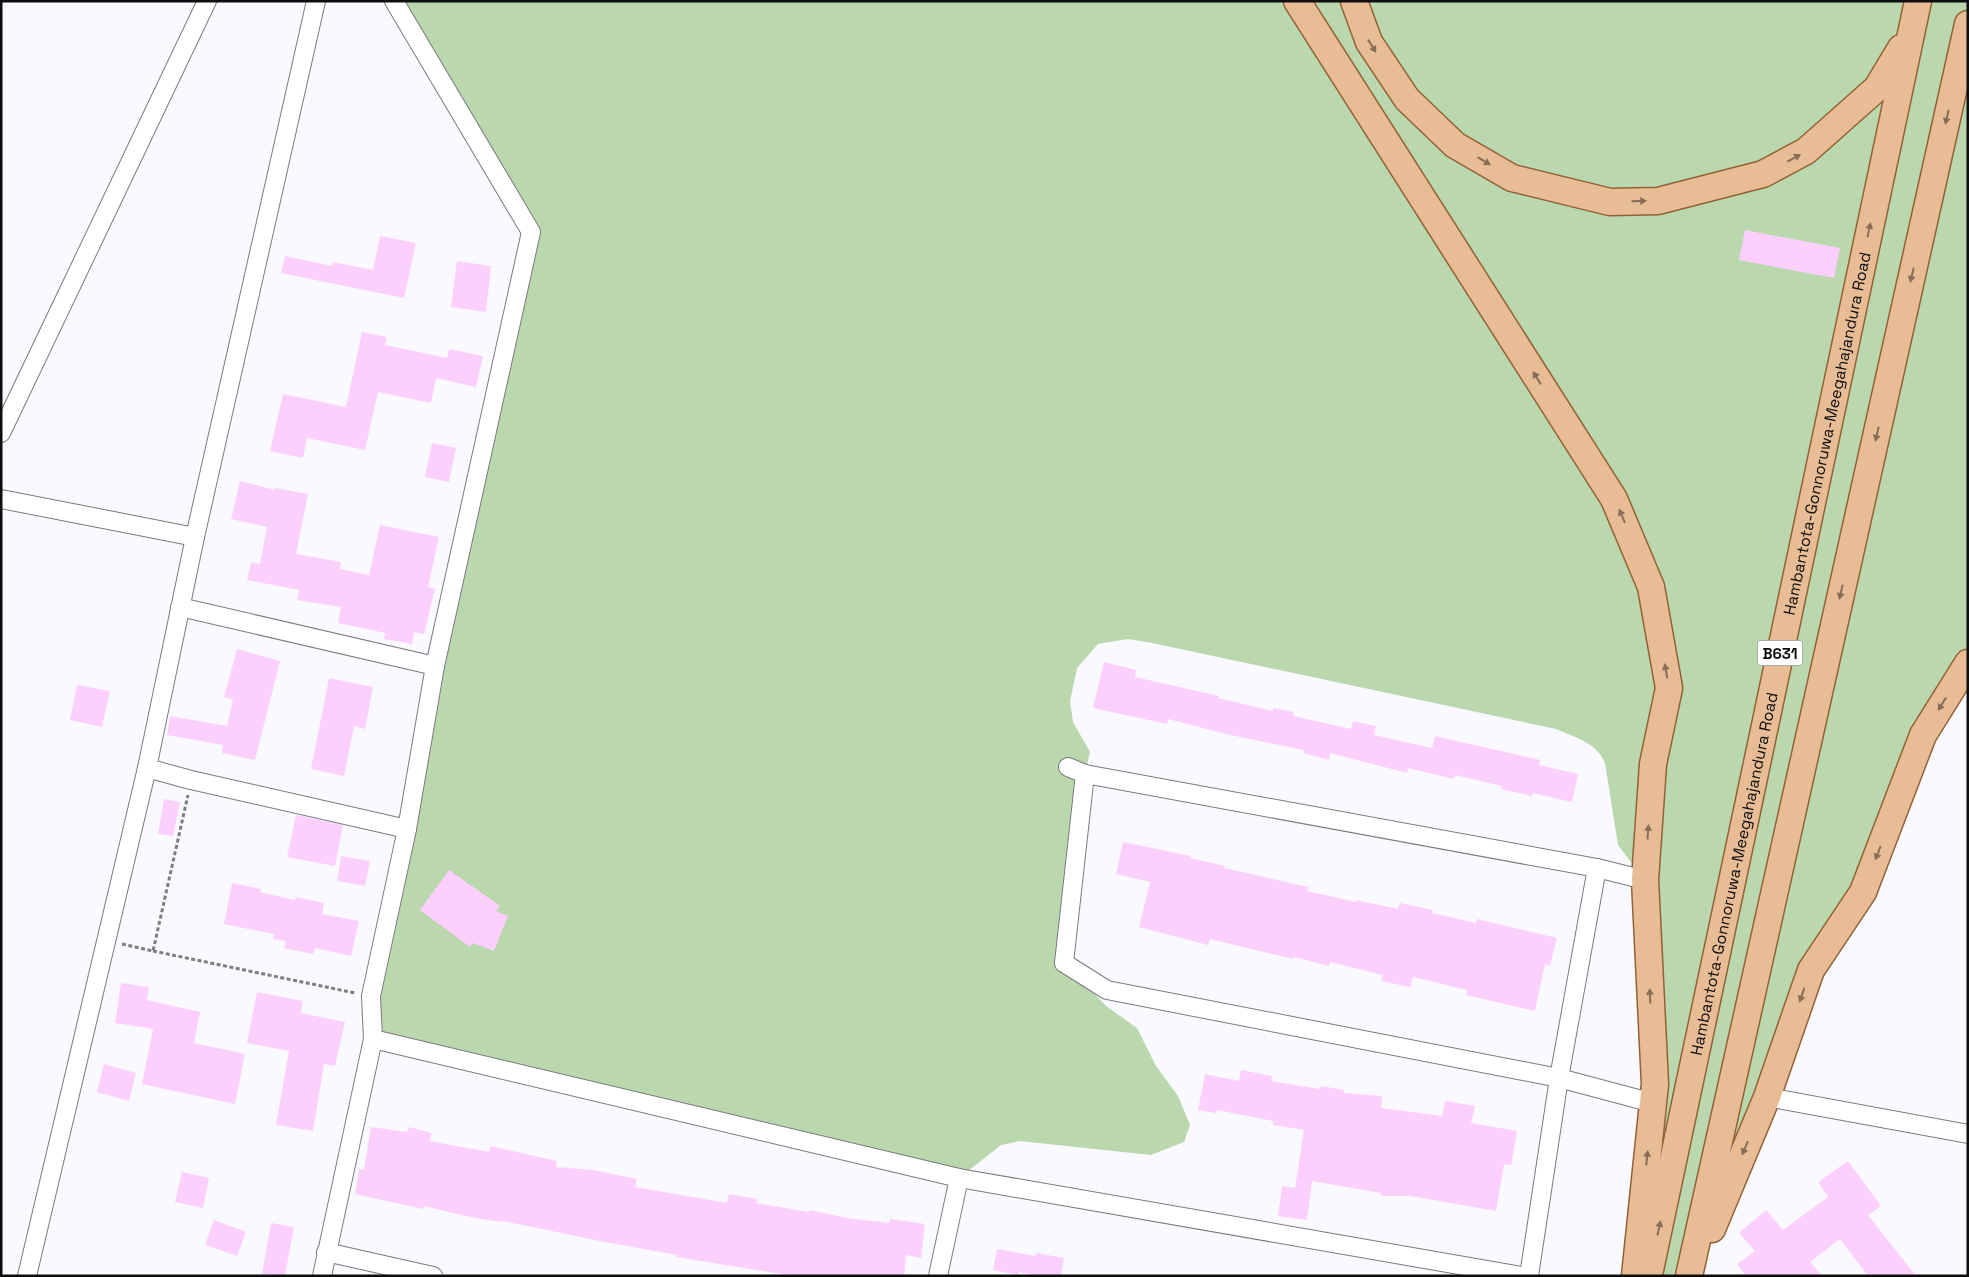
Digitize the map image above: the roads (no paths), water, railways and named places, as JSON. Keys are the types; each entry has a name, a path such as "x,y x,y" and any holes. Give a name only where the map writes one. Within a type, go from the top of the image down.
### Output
{"main road":[{"path":"1297,1 1614,499 1652,587 1669,688 1653,764 1645,880 1654,1084 1635,1276"},
{"path":"1354,1 1369,42 1407,99 1455,144 1512,178 1610,202 1658,201 1763,174 1806,151 1877,88 1912,30"},
{"name":"Hambantota-Gonnoruwa-Meegahajandura Road","path":"1649,1276 1918,1"},
{"name":"B631","path":"1690,1276 1968,24"},
{"path":"1962,52 1968,87"},
{"path":"1690,1276 1767,1097 1811,970 1863,892 1923,735 1968,663"}],"street":[{"path":"1,433 206,1"},
{"path":"27,1276 147,768 195,537 316,1"},
{"path":"322,1276 374,1039 371,996 407,829 435,666 531,232 394,1"},
{"path":"1,499 195,537"},
{"path":"180,607 435,666"},
{"path":"1068,767 1085,774 1597,868 1645,880"},
{"path":"147,768 191,780 407,829"},
{"path":"1085,774 1064,962 1107,990 1559,1078 1652,1103"},
{"path":"1529,1276 1559,1078 1597,868"},
{"path":"374,1039 959,1178 1522,1276"},
{"path":"1767,1097 1968,1134"},
{"path":"938,1276 959,1178"},
{"path":"326,1252 433,1276"}]}
